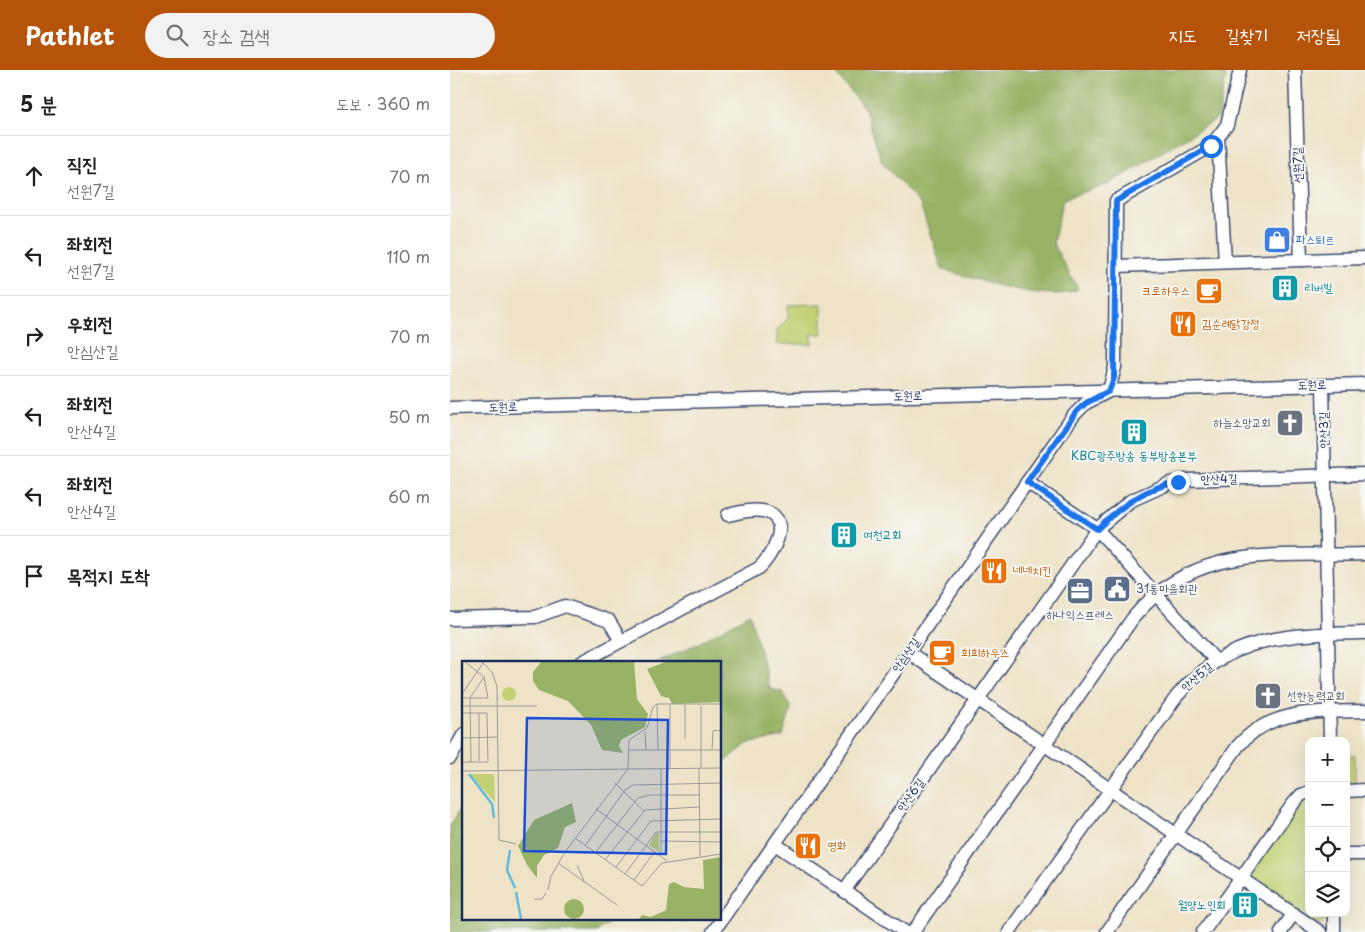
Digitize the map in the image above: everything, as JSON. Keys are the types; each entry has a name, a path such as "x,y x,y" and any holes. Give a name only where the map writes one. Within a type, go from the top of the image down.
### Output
{"street":[{"path":"1109,391 1115,374 1116,201 1211,146 1227,125 1240,70"},
{"name":"선원7길","path":"1295,70 1301,260"},
{"path":"1218,137 1225,262"},
{"path":"1116,266 1365,258"},
{"name":"도원로","path":"450,408 1365,384"},
{"name":"안산3길","path":"1323,385 1330,737"},
{"name":"안심산길","path":"713,932 1077,411 1086,403 1109,391"},
{"path":"1325,475 1365,474"},
{"name":"안산4길","path":"1097,529 1130,501 1170,483 1325,475"},
{"path":"1027,482 1097,529 1216,660"},
{"path":"584,661 759,568 769,559 780,528 776,518 768,512 756,511 728,515"},
{"path":"978,700 1097,529"},
{"path":"912,932 1133,618 1156,593 1190,572 1220,561 1255,556 1365,554"},
{"path":"450,619 535,617 565,606 610,621 621,641"},
{"path":"1328,634 1365,633"},
{"name":"안산5길","path":"1110,789 1177,696 1194,677 1216,660 1238,649 1272,638 1298,634 1328,634"},
{"path":"908,652 1320,932"},
{"name":"안산6길","path":"844,891 978,700"},
{"path":"1107,932 1238,746 1250,733 1268,722 1288,715 1365,711"},
{"path":"450,758 462,737"},
{"path":"1009,932 1110,789"},
{"path":"1350,791 1365,790"},
{"path":"1203,932 1297,798 1305,794"},
{"path":"775,844 905,932"},
{"path":"1350,854 1365,854"},
{"path":"1281,932 1293,914"},
{"path":"1334,917 1334,932"}],"green space":[{"path":"833,70 1227,70 1218,118 1109,184 1063,199 1053,244 1078,289 1065,293 1049,294 991,284 942,269 920,204 882,162 865,109"},
{"path":"822,304 822,334 812,334 812,344 777,344 777,330 788,318 788,305"},
{"path":"750,614 770,689 783,692 791,709 783,736 747,744 721,765 721,661 659,661 697,644"},
{"path":"1350,755 1355,755 1355,786 1350,787"},
{"path":"1305,799 1305,915 1253,880 1252,872 1300,801"},
{"path":"462,806 462,920 614,920 597,932 450,932 450,826"},
{"path":"1307,917 1326,917 1326,920 1319,925"}],"place":[{"name":"파스퇴르","path":"1277,240"},
{"name":"리버빌","path":"1285,288"},
{"name":"크로하우스","path":"1209,291"},
{"name":"김순례닭강정","path":"1183,324"},
{"name":"하늘소망교회","path":"1290,423"},
{"name":"KBC광주방송 동부방송본부","path":"1134,432"},
{"name":"여천교회","path":"844,535"},
{"name":"네네치킨","path":"994,571"},
{"name":"31통마을회관","path":"1117,589"},
{"name":"하나익스프레스","path":"1080,591"},
{"name":"희희하우스","path":"942,653"},
{"name":"선한능력교회","path":"1268,696"},
{"name":"영화","path":"808,846"},
{"name":"월양노인회","path":"1245,905"}],"route":[{"path":"1178,482 1163,485 1130,501 1097,529 1027,482 1074,415 1086,403 1109,391 1114,378 1116,201 1211,146"}]}
